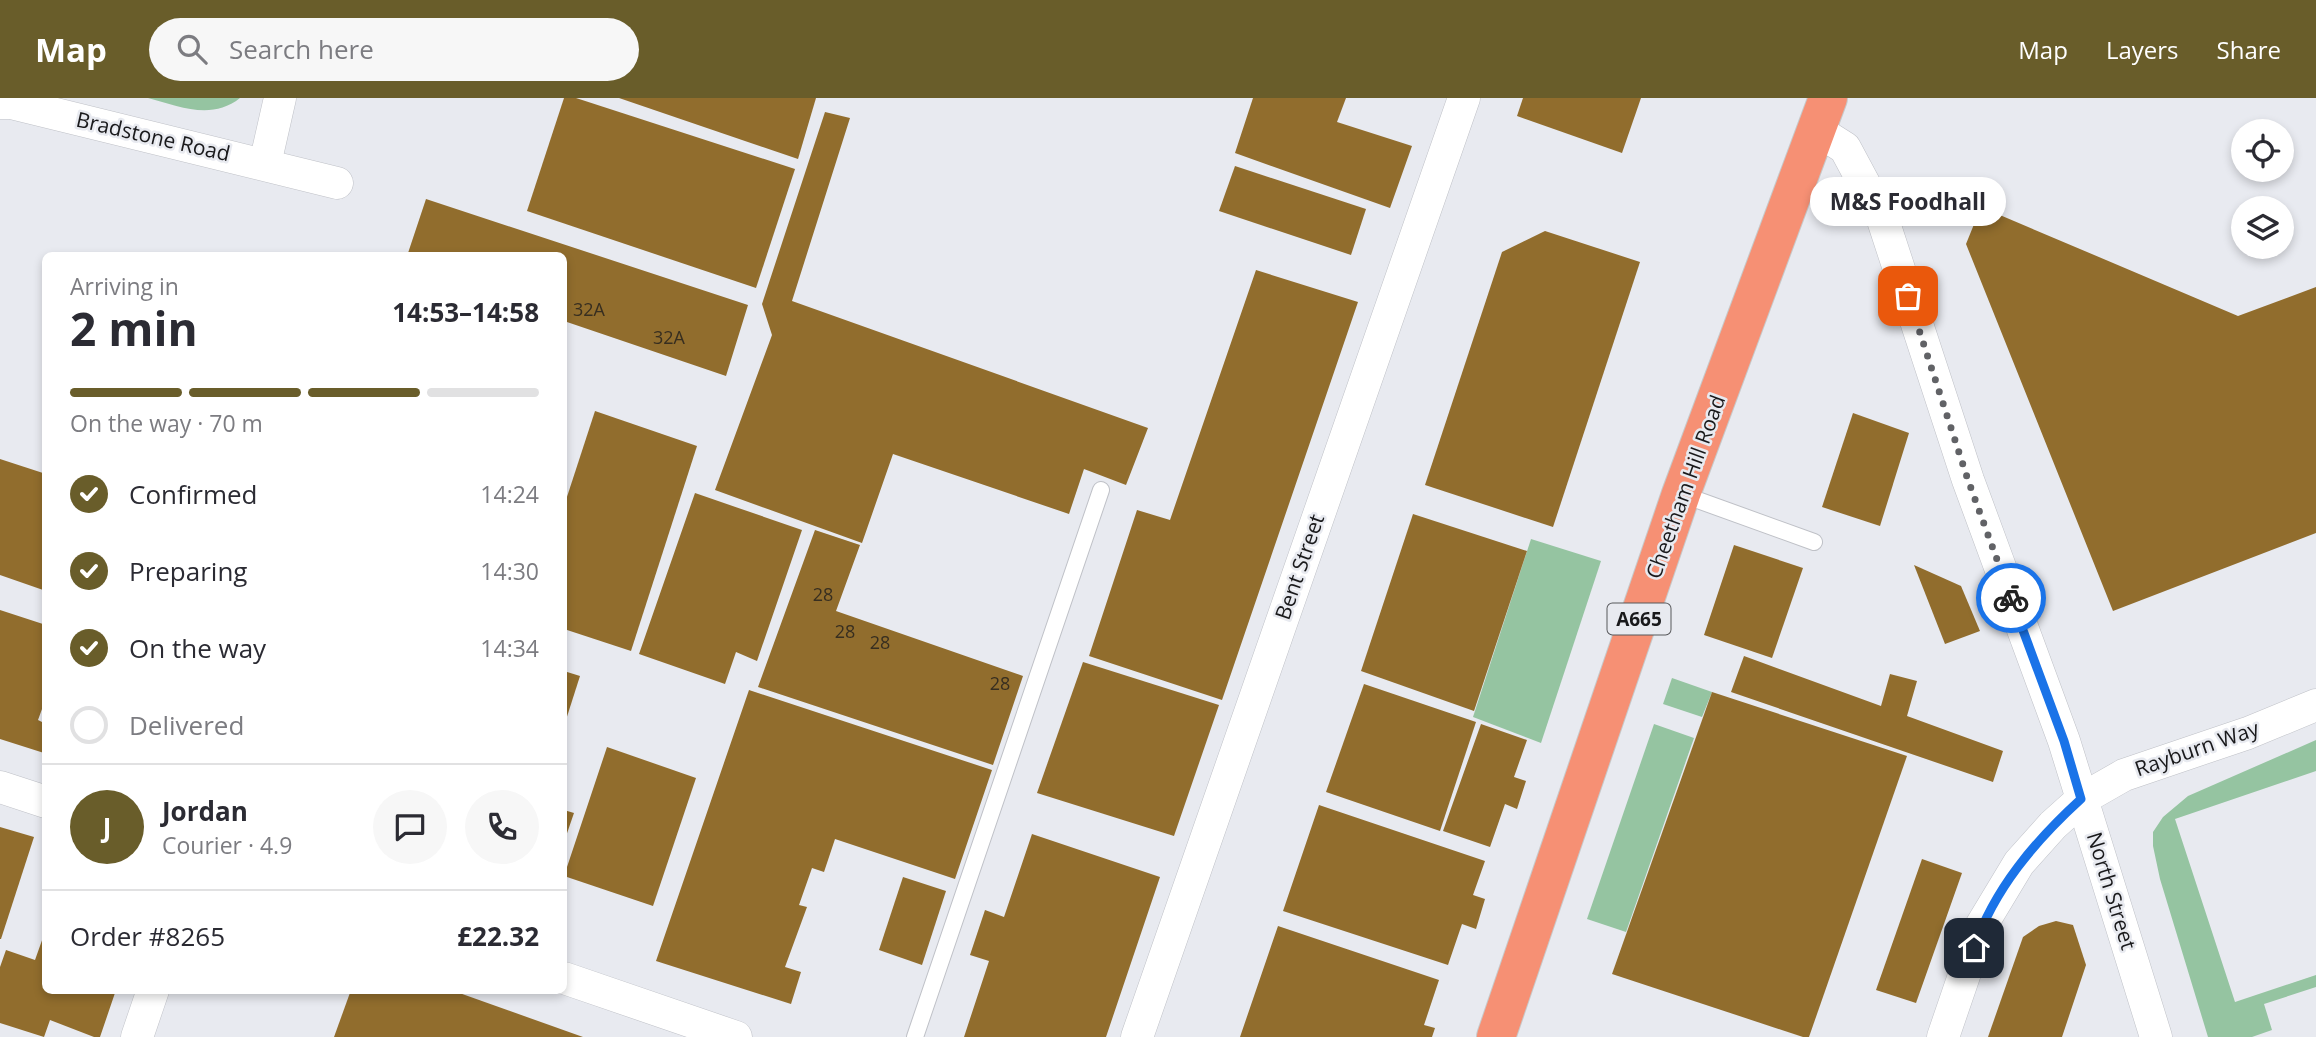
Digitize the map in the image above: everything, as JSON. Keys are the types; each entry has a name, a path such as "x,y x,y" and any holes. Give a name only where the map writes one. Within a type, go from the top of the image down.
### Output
{"highway":[{"name":"Cheetham Hill Road","path":"1496,1037 1681,494 1822,114"}],"street":[{"path":"265,164 280,98"},
{"name":"Bent Street","path":"1138,1037 1464,98"},
{"name":"Bradstone Road","path":"0,103 10,103 337,183"},
{"name":"North Street","path":"1822,114 1845,148 1882,217 1968,480 2064,741 2156,1037"},
{"name":"Rayburn Way","path":"1943,1037 1981,926 2020,863 2053,825 2081,799 2124,775 2248,733 2316,705"},
{"path":"0,786 42,801"},
{"path":"567,979 736,1037"},
{"path":"137,1037 152,994"}],"lane":[{"path":"915,1037 1101,489"},
{"path":"1681,494 1814,542"}],"green space":[{"path":"148,98 240,98 218,109 195,110"},
{"path":"1531,539 1601,561 1541,743 1473,717"},
{"path":"1672,678 1712,692 1702,717 1663,704"},
{"path":"1654,724 1694,738 1626,932 1587,919"},
{"path":"2316,740 2316,771 2175,819 2235,1002 2316,975 2316,987 2264,1004 2272,1030 2252,1037 2208,1037 2160,879 2153,832 2163,817 2188,796"}],"building":[{"path":"564,98 576,98 795,169 756,288 527,211"},
{"path":"619,98 816,98 798,159"},
{"path":"1253,98 1346,98 1337,122 1412,146 1390,208 1235,153"},
{"path":"1523,98 1641,98 1622,153 1517,116"},
{"path":"825,112 850,118 792,301 1148,428 1126,485 1084,469 1069,514 893,454 862,543 715,490 772,335 762,304"},
{"path":"1235,166 1366,209 1351,255 1219,211"},
{"path":"426,199 748,305 726,376 567,322 567,252 408,252"},
{"path":"1981,207 2238,316 2316,287 2316,533 2113,611 1966,244"},
{"path":"1545,231 1640,262 1553,527 1425,485 1502,252"},
{"path":"1256,270 1358,302 1222,700 1089,656 1137,510 1170,520"},
{"path":"595,411 697,446 631,651 567,630 567,497"},
{"path":"1853,413 1909,433 1880,526 1822,507"},
{"path":"0,459 42,473 42,590 0,575"},
{"path":"695,493 802,530 757,661 736,652 725,684 639,654"},
{"path":"1413,514 1527,551 1474,711 1361,671"},
{"path":"815,530 860,545 836,611 1023,676 993,765 758,687"},
{"path":"1734,545 1803,568 1772,658 1704,635"},
{"path":"1914,565 1961,586 1980,631 1945,644"},
{"path":"0,610 42,624 42,709 38,720 42,722 42,752 0,739"},
{"path":"1744,656 1881,706 1890,674 1917,681 1907,716 2003,751 1993,782 1731,692"},
{"path":"1083,662 1219,705 1174,836 1037,793"},
{"path":"567,672 580,676 567,717"},
{"path":"1364,684 1476,722 1440,831 1326,792"},
{"path":"749,690 992,770 955,879 835,839 824,872 812,868 799,905 807,907 785,967 801,972 791,1004 656,961"},
{"path":"1712,692 1907,756 1809,1037 1612,974"},
{"path":"1481,724 1527,740 1514,777 1526,781 1517,809 1505,804 1490,847 1443,831"},
{"path":"607,747 696,778 653,906 567,877 567,867"},
{"path":"1319,805 1485,861 1473,895 1485,899 1476,929 1462,924 1448,965 1283,911"},
{"path":"567,811 574,813 567,833"},
{"path":"0,827 34,837 1,939 0,939"},
{"path":"1032,834 1160,877 1106,1037 964,1037 989,961 970,955 985,910 1004,917"},
{"path":"1922,859 1962,873 1916,1003 1876,990"},
{"path":"903,877 946,891 922,965 879,950"},
{"path":"2056,921 2073,925 2086,965 2062,1037 1988,1037 2023,937 2039,926"},
{"path":"1278,926 1439,980 1424,1025 1435,1028 1432,1037 1240,1037"},
{"path":"42,940 42,994 115,994 100,1037 50,1020 44,1037 0,1023 0,967 6,950 35,960"},
{"path":"350,994 462,994 583,1037 334,1037"}],"way so far":[{"path":"1908,296 1968,480 2011,598"}],"place":[{"name":"M&S Foodhall","path":"1908,296"}],"route":[{"path":"1974,948 1981,926 2020,863 2053,825 2081,799 2064,741 2011,598"}]}
